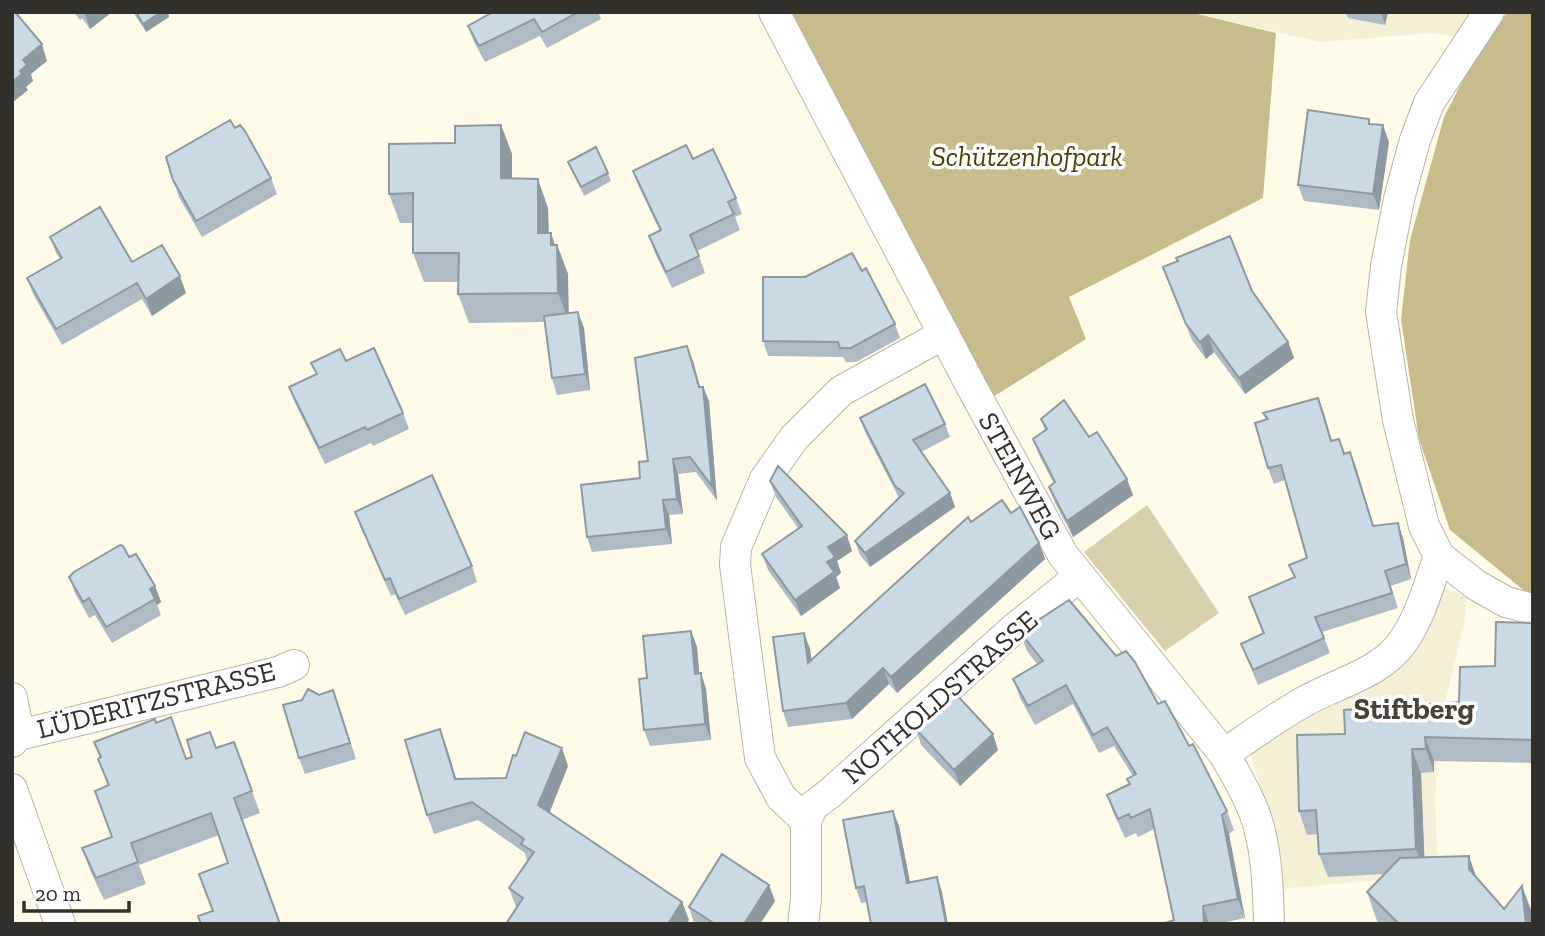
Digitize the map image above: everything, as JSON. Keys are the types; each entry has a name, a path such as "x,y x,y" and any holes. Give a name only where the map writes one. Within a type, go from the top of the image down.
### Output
{"street":[{"name":"STEINWEG","path":"774,12 1063,555 1235,747 1263,849 1269,924"},
{"path":"1489,12 1429,103 1415,140 1399,199 1381,312 1398,420 1424,526 1439,556 1476,585 1506,602 1533,609"},
{"path":"803,924 806,900 806,821 781,797 760,758 735,565 736,547 765,479 794,438 841,391 944,334"},
{"path":"1235,747 1301,703 1382,662 1404,642 1421,608 1439,556"},
{"name":"NOTHOLDSTRASSE","path":"806,821 813,806 1015,628 1080,576"},
{"name":"LÜDERITZSTRASSE","path":"12,698 15,739 278,672 294,664"},
{"path":"12,789 60,924"}],"shaded area":[{"path":"1189,12 1478,12 1459,38 1433,33 1321,42"},
{"path":"1147,505 1219,613 1165,651 1084,552"},
{"path":"1443,588 1467,596 1464,625 1440,723 1435,798 1438,875 1278,889 1266,803 1249,751 1342,696"}],"green space":[{"name":"Schützenhofpark","path":"784,12 1189,12 1276,33 1263,198 1069,297 1086,339 991,398"},
{"path":"1508,12 1533,12 1533,595 1528,594 1450,530 1419,439 1401,319 1410,240 1444,117 1480,47"}],"building":[{"path":"12,12 15,12 42,44 23,60 27,65 20,71 22,74 12,82"},
{"path":"136,12 161,12 143,24"},
{"path":"493,12 578,12 542,32 534,19 479,46 468,26"},
{"path":"1308,110 1369,119 1369,124 1383,125 1373,194 1298,185"},
{"path":"230,120 235,128 240,125 245,131 271,178 196,221 173,180 166,157"},
{"path":"501,125 501,178 538,179 538,233 551,233 551,245 557,245 558,293 458,294 459,253 413,253 413,193 389,194 389,144 455,143 455,126"},
{"path":"686,145 693,159 713,149 736,198 728,202 734,214 690,235 699,256 666,272 649,236 661,230 633,171"},
{"path":"596,147 608,173 581,187 568,162"},
{"path":"100,207 132,262 162,245 180,276 146,299 137,283 56,329 27,278 62,258 50,237"},
{"path":"1230,236 1252,291 1288,342 1239,378 1208,335 1200,342 1186,324 1163,267 1178,261 1176,258"},
{"path":"852,253 862,271 866,268 895,324 851,348 840,348 838,342 763,341 763,277 805,277"},
{"path":"578,312 585,374 552,378 544,316"},
{"path":"687,346 699,387 703,387 712,486 690,457 673,459 677,499 663,500 666,529 587,537 581,485 640,478 639,462 648,461 635,358"},
{"path":"374,348 403,413 319,448 289,387 317,374 311,363 340,349 346,361"},
{"path":"925,384 945,424 913,440 950,493 865,553 855,541 904,493 895,486 860,418"},
{"path":"1318,398 1331,441 1339,439 1344,454 1350,452 1373,526 1398,523 1406,564 1385,571 1392,593 1315,617 1324,638 1253,670 1241,644 1264,633 1249,597 1295,577 1289,565 1307,558 1281,465 1268,468 1255,423 1268,419 1263,413"},
{"path":"1064,400 1089,437 1097,432 1127,479 1067,521 1049,487 1055,482 1033,439 1047,429 1041,419"},
{"path":"778,466 847,535 828,547 835,557 827,562 834,572 795,600 762,554 802,526 770,481"},
{"path":"432,475 472,566 399,599 390,578 385,580 355,512"},
{"path":"1002,500 1011,513 1020,507 1039,543 891,677 883,668 846,703 783,711 773,637 804,633 808,663 968,517 971,522"},
{"path":"120,545 129,557 136,554 155,586 150,589 155,599 106,627 89,598 83,602 69,577"},
{"path":"1069,600 1116,656 1126,651 1158,704 1165,701 1189,746 1193,744 1227,811 1222,815 1238,899 1203,906 1204,924 1162,924 1174,920 1150,809 1131,818 1129,814 1118,819 1107,795 1130,784 1127,779 1136,774 1107,727 1093,735 1066,685 1028,706 1013,679 1043,661 1020,632"},
{"path":"1496,622 1533,623 1533,740 1425,737 1426,749 1412,749 1416,849 1319,854 1316,810 1299,811 1297,735 1345,734 1344,710 1459,702 1460,667 1495,666"},
{"path":"691,631 695,674 701,673 705,724 644,730 639,679 647,678 643,636"},
{"path":"308,689 319,695 333,690 350,743 299,758 283,705 302,700"},
{"path":"955,693 993,734 954,770 916,729"},
{"path":"171,717 186,759 192,757 187,740 210,732 216,748 234,742 252,791 234,798 280,924 201,924 198,916 213,911 199,874 228,863 211,813 131,843 138,862 96,878 82,848 112,837 95,791 109,785 94,742 155,719 156,723"},
{"path":"440,729 455,779 506,778 513,755 516,756 525,732 562,748 538,805 682,902 668,924 506,924 523,898 509,888 534,852 521,844 524,839 472,802 427,815 405,740"},
{"path":"893,811 907,883 937,877 946,924 871,924 864,886 856,888 843,820"},
{"path":"722,854 769,885 744,924 715,924 689,907"},
{"path":"1469,856 1469,869 1504,909 1522,886 1526,924 1399,924 1367,892 1400,858"}],"district":[{"name":"Stiftberg","path":"1414,709"}]}
